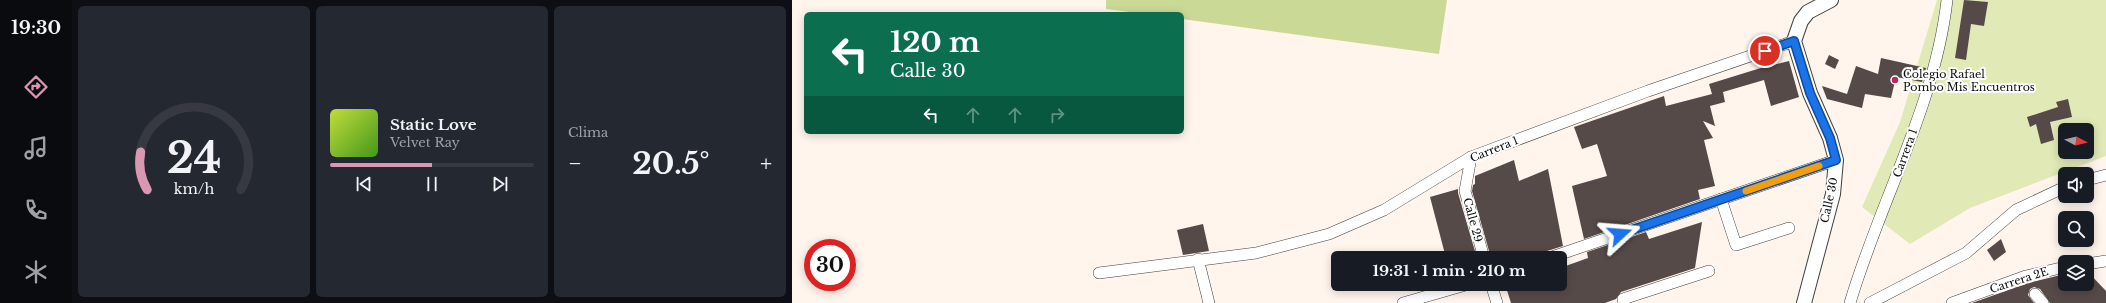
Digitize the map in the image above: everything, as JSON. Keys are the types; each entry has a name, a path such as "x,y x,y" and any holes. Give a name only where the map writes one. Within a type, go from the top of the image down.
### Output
{"street":[{"path":"1794,41 1801,21 1808,12 1831,0"},
{"name":"Carrera 1","path":"1850,303 1929,87 1943,32 1947,0"},
{"name":"Carrera 1","path":"1099,272 1256,253 1329,234 1384,210 1471,157 1648,91 1794,41"},
{"name":"Calle 30","path":"1794,41 1810,93 1830,138 1836,160 1833,194 1804,303"},
{"name":"Calle 29","path":"1471,157 1465,191 1482,251"},
{"path":"1567,252 1836,160"},
{"path":"2094,178 2106,175"},
{"path":"1870,303 1966,253 2016,210 2058,190"},
{"path":"1721,199 1736,245 1789,228"},
{"path":"1198,259 1209,303"},
{"path":"2094,263 2105,262"},
{"name":"Carrera 2E","path":"1952,303 2026,276 2058,269"},
{"path":"1624,303 1623,299 1709,272"},
{"path":"1403,303 1445,291"},
{"path":"1493,291 1497,303"},
{"path":"2035,294 2043,303"}],"green space":[{"path":"1106,0 1447,0 1439,54 1184,19 1184,12 1129,12 1106,9"},
{"path":"1937,0 2106,0 2106,156 2077,167 2058,167 2058,174 1970,208 1910,244 1862,207 1900,122"}],"building":[{"path":"1964,0 1988,2 1984,26 1971,24 1966,60 1955,58"},
{"path":"1829,55 1839,60 1835,69 1825,64"},
{"path":"1881,58 1926,68 1922,82 1896,77 1891,98 1865,94 1862,108 1827,99 1822,86 1847,94 1856,66 1878,74"},
{"path":"1789,61 1799,97 1771,106 1764,80 1723,92 1725,102 1710,106 1715,126 1703,121 1713,138 1704,140 1715,186 1698,190 1700,199 1584,239 1572,186 1607,176 1597,144 1582,149 1574,127 1664,96 1666,106 1712,94 1709,84"},
{"path":"2068,99 2072,117 2050,122 2054,140 2041,144 2036,124 2030,127 2027,117 2058,107 2056,102"},
{"path":"1514,160 1519,181 1548,169 1563,246 1547,251 1489,251 1472,191 1473,185 1475,184 1475,176"},
{"path":"1458,189 1475,251 1444,251 1430,197"},
{"path":"1702,222 1695,268 1621,292 1616,299 1605,303 1511,303 1507,291 1567,291 1567,266 1588,258 1587,252 1646,232 1649,239"},
{"path":"1203,224 1209,251 1183,255 1177,230"},
{"path":"2001,239 2006,252 1994,261 1987,250"},
{"path":"2058,276 2058,291 2094,291 2094,278 2106,291 2106,303 2050,303 2040,289 2034,287 2030,289 2028,295 2034,303 1972,303 2028,283"}],"slow traffic":[{"path":"1746,191 1819,166"}],"place":[{"name":"Colegio Rafael Pombo Mis Encuentros","path":"1895,80"}],"route":[{"path":"1620,234 1836,160 1830,138 1810,93 1794,41 1765,51"}]}
